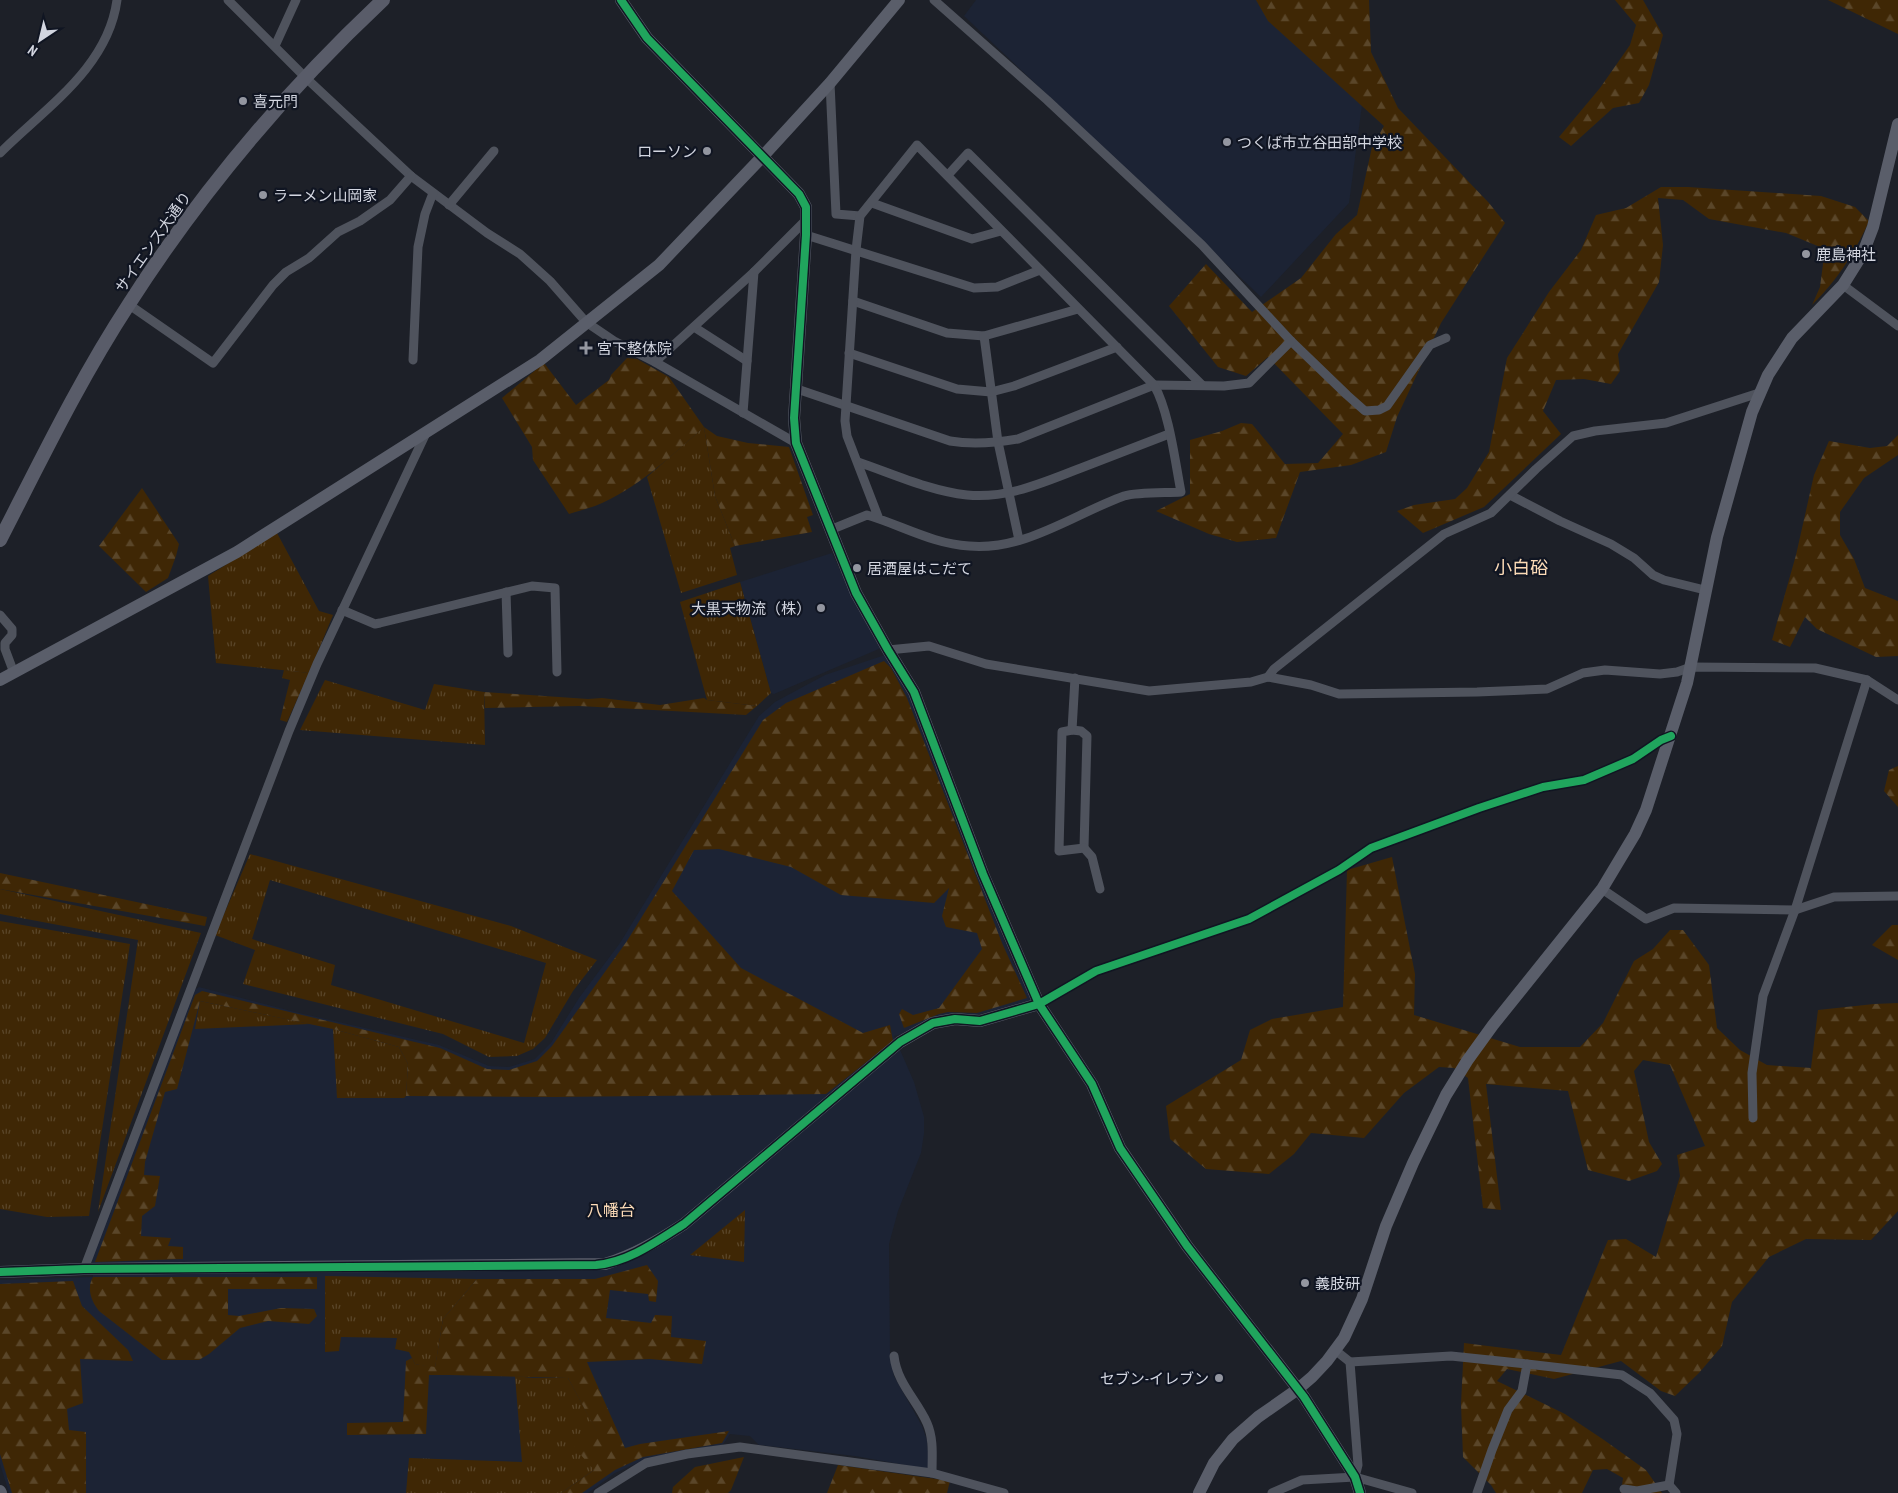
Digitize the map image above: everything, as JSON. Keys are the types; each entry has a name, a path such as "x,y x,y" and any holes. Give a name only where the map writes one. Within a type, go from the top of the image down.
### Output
{"main road":[{"name":"サイエンス大通り","path":"0,540 74,394 128,304 190,216 222,175 306,78 383,0"}],"street":[{"path":"0,153 79,79 103,44 115,17 117,0"},
{"path":"228,0 306,78 410,176 487,234 520,254 550,281 586,322 614,341 655,362 796,443"},
{"path":"274,46 296,0"},
{"path":"621,0 647,38 799,194 806,207 806,235 794,418 796,443 856,593 914,692 982,874 1039,1004 1092,1084 1120,1148 1187,1246 1298,1389 1355,1477 1360,1493"},
{"path":"0,680 237,552 540,360 659,265 830,83 899,0"},
{"path":"934,0 1047,100 1202,245 1291,341 1365,411 1379,410 1387,406 1430,345 1446,338"},
{"path":"830,83 836,214 860,216"},
{"path":"1199,1493 1214,1463 1233,1439 1258,1416 1298,1389 1318,1371 1344,1338 1357,1314 1386,1226 1413,1163 1446,1095 1493,1025 1602,889 1625,854 1641,823 1671,736 1691,667 1719,528 1752,412 1768,375 1792,338 1844,285 1863,254 1894,160 1898,124"},
{"path":"830,530 867,516 944,542 969,546 1002,545 1019,540 1126,496 1181,492 1169,434 1158,392 1154,385 917,144 860,216 856,250 845,421 847,436 879,519"},
{"path":"449,206 494,151"},
{"path":"948,175 968,153 1202,385"},
{"path":"128,304 213,363 273,285 286,272 309,258 338,232 360,221 390,200 410,176"},
{"path":"413,360 418,247 425,214 433,193"},
{"path":"872,203 972,239 1001,231"},
{"path":"655,362 754,272 806,220"},
{"path":"806,235 974,288 997,287 1040,270"},
{"path":"743,413 754,272"},
{"path":"1844,285 1898,326"},
{"path":"852,301 947,334 984,336 1078,309"},
{"path":"694,327 747,361"},
{"path":"984,336 998,442 1019,540"},
{"path":"797,389 950,441 967,444 998,442 1018,439 1154,385 1239,386 1249,383 1291,341"},
{"path":"848,353 957,389 991,392 1014,386 1117,347"},
{"path":"888,650 929,646 986,664 1149,691 1251,682 1268,677 1444,534 1490,513 1573,436 1594,431 1666,422 1759,393"},
{"path":"84,1269 316,664 426,433"},
{"path":"858,462 925,485 958,493 988,496 1033,486 1169,434"},
{"path":"1510,495 1560,521 1611,544 1634,558 1653,575 1664,580 1705,590"},
{"path":"342,610 375,624 532,586 554,588 557,672"},
{"path":"506,592 508,653"},
{"path":"0,615 12,629 12,635 5,642 5,650 14,673"},
{"path":"1268,677 1311,685 1339,694 1477,692 1547,689 1583,673 1605,670 1660,674 1677,672 1691,667 1816,668 1867,680 1898,700"},
{"path":"1072,730 1075,678"},
{"path":"1753,1118 1752,1073 1764,996 1795,910 1867,680"},
{"path":"1084,848 1059,851 1062,732 1072,730 1082,731 1087,736 1084,848 1092,857 1100,889"},
{"path":"0,1272 84,1269 605,1264 650,1246 684,1224 911,1034 933,1024 955,1019 980,1021 1039,1004 1096,971 1249,919 1339,870 1371,848 1478,808 1543,787 1584,780 1633,759 1661,740 1671,736"},
{"path":"1602,889 1646,919 1674,908 1795,910 1834,897 1898,896"},
{"path":"1335,1350 1350,1362 1451,1356 1622,1375 1650,1393 1674,1420 1677,1434 1669,1485"},
{"path":"894,1356 895,1368 901,1382 927,1423 932,1442 932,1473"},
{"path":"1350,1362 1358,1465 1355,1477"},
{"path":"1477,1493 1508,1410 1522,1391 1527,1364"},
{"path":"598,1493 646,1463 740,1447 932,1473 1004,1493"},
{"path":"1272,1493 1302,1480 1355,1477 1412,1493"},
{"path":"1624,1489 1637,1491 1669,1485"},
{"path":"1669,1485 1676,1493"}],"shaded area":[{"name":"つくば市立谷田部中学校","path":"976,0 1269,0 1365,82 1349,203 1261,297 964,16"},
{"path":"832,553 857,607 881,648 774,694 771,693 740,582"},
{"path":"885,655 912,698 923,722 954,818 1016,969 1031,997 1028,1002 894,1036 914,1082 924,1117 924,1133 921,1153 898,1211 889,1244 890,1355 894,1376 922,1426 927,1440 929,1465 927,1469 855,1456 759,1445 750,1436 730,1434 722,1446 642,1461 615,1473 588,1493 9,1493 0,1464 0,1280 93,1277 91,1259 193,991 199,987 295,1012 439,1045 489,1066 509,1067 535,1059 551,1043 579,998 620,943 759,716 775,702 825,675"}],"green space":[{"path":"1256,0 1369,0 1371,52 1398,108 1489,203 1505,223 1441,323 1397,417 1386,452 1351,465 1300,472 1276,538 1237,542 1209,534 1156,511 1190,494 1190,440 1222,431 1241,423 1252,424 1285,464 1318,463 1343,434 1268,357 1246,376 1218,367 1169,306 1206,264 1252,312 1301,278 1336,234 1357,215 1372,147 1384,126 1268,21"},
{"path":"1615,0 1643,0 1663,35 1649,85 1639,103 1613,108 1571,146 1559,137 1600,88 1630,45 1636,25"},
{"path":"1828,0 1898,0 1898,34"},
{"path":"1661,187 1688,187 1821,196 1855,207 1869,221 1845,266 1812,305 1820,287 1825,249 1786,233 1709,219 1683,200 1658,198 1663,245 1659,282 1618,354 1620,371 1611,384 1584,379 1556,380 1543,411 1561,434 1484,507 1423,533 1397,511 1414,505 1455,499 1467,488 1489,452 1507,358 1549,292 1581,250 1596,215 1626,208"},
{"path":"627,358 637,359 669,377 704,427 679,450 625,491 595,506 569,514 533,460 532,447 502,398 544,363 576,405 609,380 611,375"},
{"path":"704,427 715,496 735,546 730,548 737,575 681,593 647,477"},
{"path":"704,427 717,436 748,443 789,447 813,515 807,517 812,532 735,546 715,496"},
{"path":"1898,435 1898,455 1864,478 1840,512 1840,535 1854,559 1865,588 1898,601 1898,656 1876,657 1817,629 1805,617 1790,647 1772,640 1796,555 1814,475 1829,441 1870,448 1887,446"},
{"path":"142,488 179,544 168,578 146,592 99,546"},
{"path":"277,533 319,611 333,615 309,673 216,663 208,576"},
{"path":"740,582 771,693 757,706 707,700 680,602"},
{"path":"884,661 891,668 907,698 1002,943 1027,998 977,1013 948,1012 939,1014 904,1028 899,1014 902,1009 913,1015 939,1008 982,949 977,933 946,927 942,916 949,888 934,903 841,895 791,867 719,849 694,850 672,891 741,968 863,1033 890,1025 893,1041 826,1094 554,1097 406,1096 408,1064 399,1047 333,1029 200,1001 177,1089 165,1092 145,1162 144,1175 160,1176 155,1206 142,1216 141,1236 171,1238 168,1246 183,1247 183,1259 95,1262 195,995 202,991 440,1048 487,1069 509,1070 537,1061 552,1046 627,941 763,720 786,703"},
{"path":"284,670 309,673 287,722 280,720 290,680 282,678"},
{"path":"325,680 425,710 434,684 484,692 485,745 300,730"},
{"path":"484,692 588,699 602,698 660,705 704,698 707,700 757,706 746,715 579,706 485,708"},
{"path":"1898,766 1898,807 1884,791 1889,770"},
{"path":"250,854 511,926 597,960 573,991 545,1038 533,1049 517,1056 489,1057 443,1034 243,984 255,950 215,935","holes":["270,880 546,963 524,1043 331,985 335,965 252,939"]},
{"path":"1392,857 1415,974 1414,1015 1520,1047 1580,1047 1603,1023 1634,961 1653,949 1670,930 1683,930 1709,965 1717,1028 1740,1050 1767,1065 1811,1068 1818,1010 1898,1003 1898,1211 1871,1240 1806,1239 1769,1257 1732,1302 1722,1346 1699,1373 1675,1396 1661,1391 1621,1361 1554,1379 1507,1369 1497,1381 1565,1414 1604,1440 1646,1470 1662,1493 1621,1493 1623,1478 1607,1469 1593,1470 1582,1493 1496,1493 1491,1485 1463,1457 1461,1404 1464,1343 1561,1355 1608,1240 1626,1239 1656,1257 1680,1176 1677,1155 1705,1146 1670,1065 1643,1060 1634,1071 1649,1142 1662,1164 1657,1171 1629,1181 1588,1170 1568,1091 1486,1084 1501,1210 1483,1208 1468,1078 1454,1068 1439,1067 1404,1093 1364,1138 1311,1133 1294,1154 1269,1174 1206,1169 1170,1139 1166,1106 1241,1060 1250,1030 1272,1019 1343,1007 1347,870"},
{"path":"0,873 207,917 205,926 0,889"},
{"path":"0,889 201,933 98,1212 138,940 0,914"},
{"path":"0,921 130,944 89,1216 47,1217 0,1209"},
{"path":"1892,925 1898,925 1898,960 1872,945"},
{"path":"200,1001 310,1024 195,1029"},
{"path":"333,1029 399,1047 408,1064 406,1096 404,1098 337,1098"},
{"path":"745,1210 744,1262 690,1255"},
{"path":"647,1265 658,1281 656,1302 649,1301 648,1294 610,1290 606,1318 651,1323 655,1315 672,1316 671,1337 706,1341 702,1364 650,1359 587,1362 625,1448 640,1444 729,1431 722,1443 643,1457 615,1470 582,1493 561,1493 594,1470 574,1447 597,1432 568,1378 482,1376 429,1375 426,1434 347,1435 347,1423 403,1422 406,1361 412,1358 415,1364 435,1367 443,1319 477,1279 595,1279"},
{"path":"325,1276 477,1279 443,1319 435,1368 415,1364 409,1352 395,1349 397,1338 341,1337 339,1351 325,1352"},
{"path":"93,1277 317,1277 317,1289 228,1289 228,1315 239,1316 281,1308 314,1309 317,1316 309,1324 268,1321 240,1328 199,1360 162,1360 99,1311 94,1304 90,1291"},
{"path":"73,1281 82,1306 128,1350 133,1361 80,1359 83,1403 67,1409 69,1430 86,1432 86,1493 12,1493 0,1454 0,1284"},
{"path":"515,1376 568,1378 598,1433 594,1470 561,1493 406,1493 409,1458 522,1462"},
{"path":"744,1457 731,1490 728,1493 672,1493 673,1487 695,1467"},
{"path":"838,1465 950,1481 947,1493 827,1493"}],"cycle path":[{"path":"621,0 647,38 799,194 806,207 806,235 794,418 796,443 856,593 914,692 983,874 1039,1004 1092,1084 1120,1148 1187,1246 1304,1397 1355,1477 1360,1493"},
{"path":"0,1272 84,1269 596,1265 620,1260 653,1244 684,1224 900,1042 933,1023 955,1019 980,1021 1039,1004 1096,971 1249,919 1339,870 1371,848 1479,808 1543,787 1584,780 1633,759 1661,740 1671,736"}],"place":[{"name":"喜元門","path":"243,101"},
{"name":"つくば市立谷田部中学校","path":"1227,142"},
{"name":"ローソン","path":"707,151"},
{"name":"ラーメン山岡家","path":"263,195"},
{"name":"鹿島神社","path":"1806,254"},
{"name":"宮下整体院","path":"586,348"},
{"name":"居酒屋はこだて","path":"857,568"},
{"name":"大黒天物流（株）","path":"821,608"},
{"name":"義肢研","path":"1305,1283"},
{"name":"セブン-イレブン","path":"1219,1378"}],"district":[{"name":"小白硲","path":"1521,567"},
{"name":"八幡台","path":"611,1210"}]}
